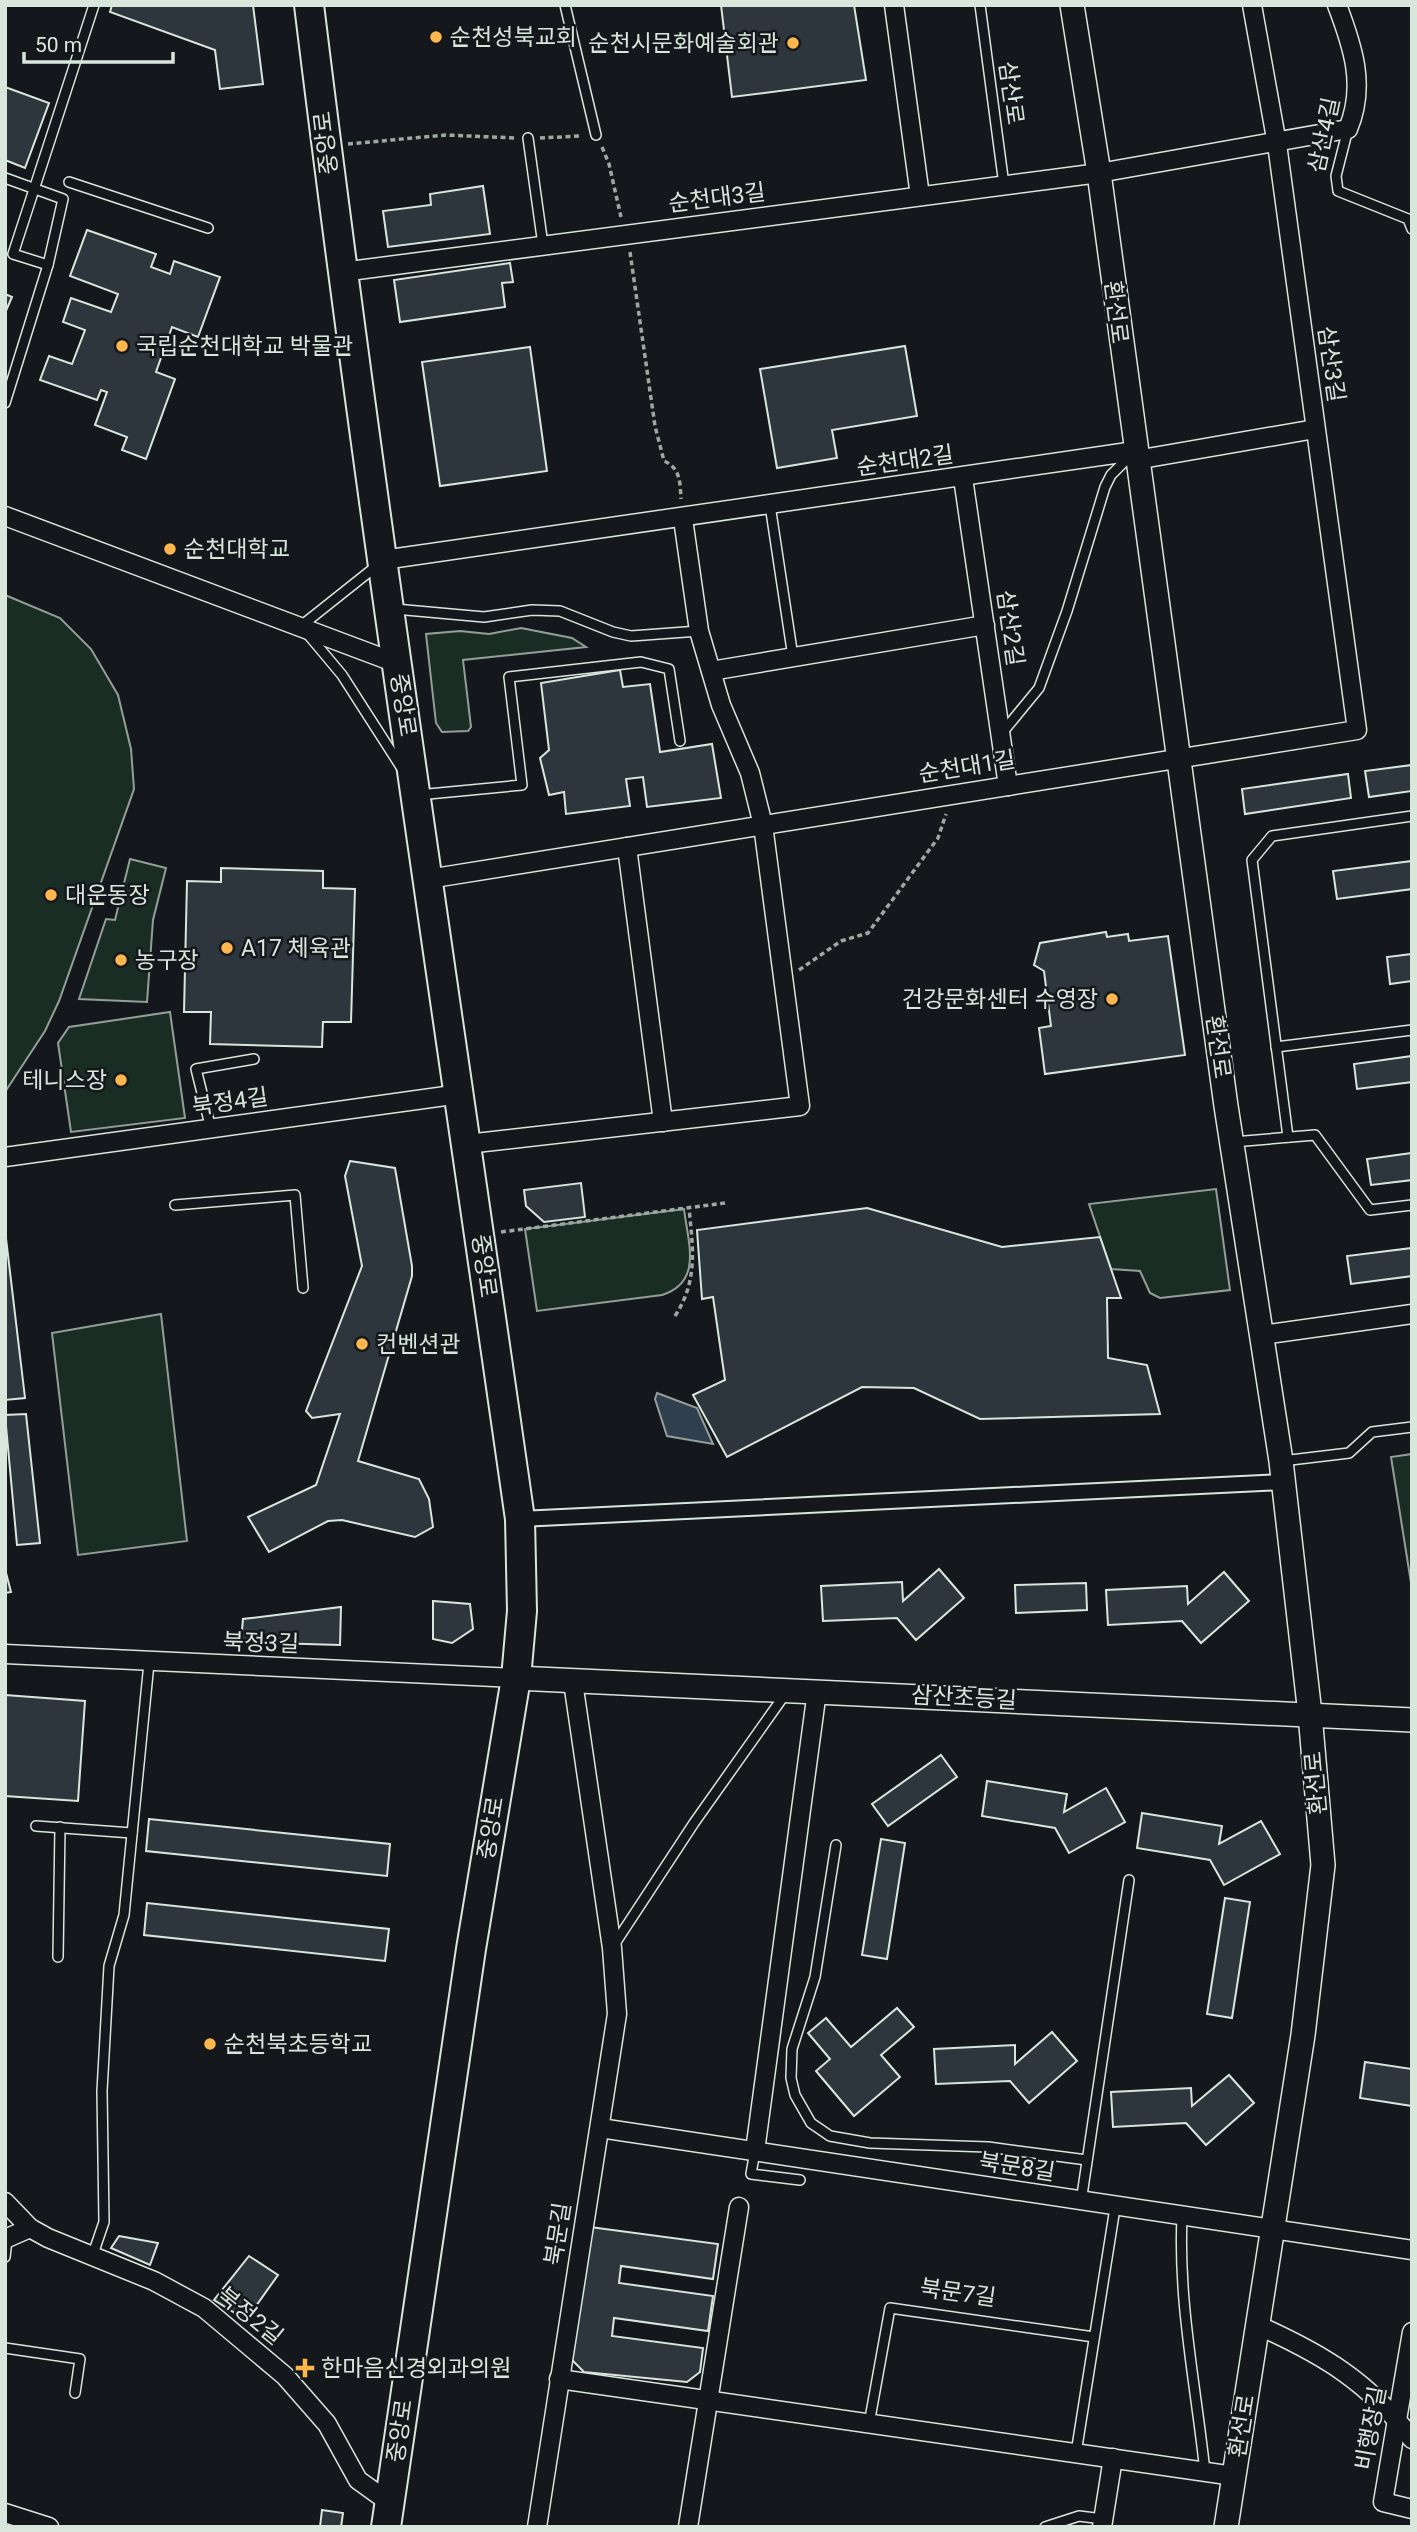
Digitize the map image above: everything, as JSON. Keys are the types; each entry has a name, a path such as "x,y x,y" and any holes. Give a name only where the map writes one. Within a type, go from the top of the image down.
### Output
{"main road":[{"name":"중앙로","path":"309,5 342,272 396,663 520,1519 522,1611 516,1678 471,1949 388,2515"}],"street":[{"path":"894,5 920,196"},
{"name":"환선로","path":"1072,5 1099,173 1135,456 1180,758 1232,1142 1282,1471 1310,1714 1323,1865 1304,2022 1226,2527"},
{"name":"삼산3길","path":"1180,758 1357,730 1277,144 1252,5"},
{"name":"삼산4길","path":"1337,5 1356,65 1357,100 1348,129"},
{"path":"1099,173 1277,144 1348,129"},
{"name":"순천대3길","path":"342,272 1099,173"},
{"path":"1135,456 1315,429"},
{"name":"순천대2길","path":"383,560 1135,456"},
{"name":"삼산2길","path":"963,478 1008,786"},
{"path":"5,516 396,663"},
{"path":"467,1144 800,1106 762,825 750,774 721,705 699,631 683,519"},
{"path":"711,671 985,625"},
{"name":"순천대1길","path":"428,879 1180,758"},
{"path":"626,847 663,1122"},
{"name":"북정4길","path":"5,1157 460,1094"},
{"path":"1262,1335 1412,1314"},
{"path":"520,1519 1282,1471"},
{"name":"북정3길","path":"5,1654 149,1663 516,1678"},
{"name":"삼산초등길","path":"516,1678 1412,1720"},
{"name":"북문길","path":"537,2527 617,2014 612,1948 573,1682"},
{"path":"755,2151 817,1691"},
{"name":"북문8길","path":"600,2128 1272,2230"},
{"name":"북정2길","path":"5,2202 30,2228 93,2254 204,2308 242,2339 285,2376 327,2424 358,2480 388,2515"},
{"path":"688,2527 739,2207"},
{"path":"6,2245 30,2228"},
{"path":"1272,2230 1412,2250"},
{"path":"1257,2325 1315,2352 1374,2395 1412,2439"},
{"name":"비행장길","path":"1412,2332 1383,2502 1412,2509"},
{"path":"559,2379 1234,2476"},
{"path":"1102,2523 1113,2459"},
{"path":"5,2513 49,2527"}],"lane":[{"path":"48,265 13,254 94,5"},
{"path":"565,5 596,135"},
{"name":"삼산로","path":"980,5 1004,185"},
{"name":"삼산4길","path":"1348,129 1336,176 1338,191 1408,219 1412,229"},
{"path":"528,138 544,245"},
{"path":"5,178 63,198 48,265 5,403"},
{"path":"69,182 208,228"},
{"path":"1001,734 1039,688 1068,611 1105,487 1111,475 1135,456"},
{"path":"770,505 793,657"},
{"path":"383,560 301,626 342,675 416,792 522,785 509,677 641,662 669,668 680,741"},
{"path":"389,608 484,617 532,610 560,611 631,636 699,631"},
{"path":"1288,1137 1252,860 1272,836 1412,816"},
{"path":"1276,1047 1412,1030"},
{"path":"211,1129 196,1069 254,1059"},
{"path":"1232,1142 1315,1135 1370,1210 1412,1205"},
{"path":"176,1205 295,1195 303,1288"},
{"path":"1282,1471 1349,1453 1371,1432 1412,1427"},
{"path":"93,2254 104,2222 102,2091 109,1966 124,1915 149,1663"},
{"path":"612,1948 694,1823 789,1689"},
{"path":"36,1826 132,1833"},
{"path":"58,1957 60,1828"},
{"path":"836,1846 815,1977 791,2057 791,2078 795,2095 811,2123 830,2136 870,2143 988,2147 1087,2160"},
{"path":"1081,2202 1129,1880"},
{"path":"755,2151 751,2174 800,2180"},
{"path":"1076,2453 1115,2208"},
{"path":"1182,2217 1180,2258 1186,2332 1205,2472"},
{"name":"북문7길","path":"869,2424 890,2308 1094,2337"},
{"path":"5,2348 80,2359 75,2393"},
{"path":"1045,2527 1079,2516 1102,2523"}],"path":[{"path":"327,147 446,135 528,138 596,135 609,164 625,235 655,426 664,461 672,464 680,478 683,519"},
{"path":"783,975 805,968 841,941 869,933 938,838 951,795"},
{"path":"480,1235 725,1203"},
{"path":"676,1316 687,1298 694,1273 689,1209"}],"green space":[{"name":"대운동장","path":"5,595 60,618 91,649 118,695 131,749 134,789 59,1001 45,1031 5,1092"},
{"path":"521,628 572,638 586,647 463,660 471,727 468,731 442,732 436,723 426,634 460,631 489,634"},
{"name":"농구장","path":"130,859 166,868 153,920 147,1002 79,999 106,919 115,920"},
{"name":"테니스장","path":"170,1012 185,1118 71,1132 58,1043 69,1027"},
{"path":"1216,1189 1230,1290 1160,1298 1150,1293 1140,1271 1111,1269 1089,1204"},
{"path":"684,1209 690,1260 683,1281 675,1289 662,1295 537,1311 525,1229"},
{"path":"161,1314 187,1541 78,1555 52,1333"},
{"path":"1412,1454 1412,1589 1391,1457"}],"water":[{"path":"657,1393 697,1408 713,1444 667,1436 655,1399"}],"building":[{"path":"112,5 253,5 263,84 220,89 215,50 110,12"},
{"name":"순천시문화예술회관","path":"721,5 854,5 866,80 732,97"},
{"path":"5,87 49,103 25,168 5,160"},
{"path":"483,186 490,234 388,247 383,211 431,205 430,194"},
{"name":"국립순천대학교 박물관","path":"87,230 156,254 151,267 170,274 174,261 220,277 198,337 172,327 156,372 175,379 146,459 122,450 127,437 95,425 107,392 101,390 97,400 40,380 49,356 72,364 85,330 63,322 71,298 111,312 118,294 70,276"},
{"path":"510,263 513,282 502,283 505,307 400,322 394,280"},
{"path":"5,294 12,297 5,313"},
{"path":"905,346 917,416 832,430 837,458 777,468 760,369"},
{"path":"530,347 547,471 440,486 422,362"},
{"path":"620,670 623,687 650,684 660,752 712,744 721,798 647,807 643,777 626,779 630,806 566,814 564,792 549,795 540,758 549,750 541,683"},
{"path":"1412,765 1412,791 1369,797 1365,771"},
{"path":"1348,774 1351,798 1245,814 1242,789"},
{"path":"1412,861 1412,889 1337,899 1333,871"},
{"path":"221,868 323,871 323,888 355,889 351,1022 323,1022 322,1047 210,1044 211,1012 184,1012 187,881 221,882"},
{"name":"건강문화센터 수영장","path":"1106,932 1107,937 1128,934 1129,941 1168,936 1185,1055 1045,1074 1039,1028 1051,1026 1044,971 1034,965 1040,943"},
{"path":"1412,954 1412,981 1390,984 1387,957"},
{"path":"1412,1056 1412,1082 1357,1089 1354,1064"},
{"path":"1412,1153 1412,1180 1371,1185 1367,1159"},
{"name":"컨벤션관","path":"350,1161 395,1168 412,1266 412,1276 358,1461 419,1479 429,1499 433,1527 415,1537 342,1520 328,1521 269,1552 248,1517 316,1485 340,1414 312,1418 306,1411 362,1266 345,1176"},
{"path":"581,1183 585,1217 544,1222 526,1206 524,1190"},
{"path":"867,1208 1002,1247 1100,1237 1121,1298 1107,1298 1108,1358 1147,1365 1160,1414 980,1419 914,1388 862,1387 727,1457 693,1395 725,1380 713,1297 702,1299 697,1230"},
{"path":"5,1230 25,1398 5,1400"},
{"path":"1412,1248 1412,1276 1351,1284 1347,1256"},
{"path":"26,1414 40,1543 17,1545 5,1415"},
{"path":"5,1569 11,1592 5,1593"},
{"path":"939,1569 964,1598 916,1640 897,1618 823,1621 821,1586 902,1582 903,1601"},
{"path":"1224,1572 1249,1601 1201,1643 1182,1621 1108,1625 1106,1590 1187,1586 1188,1604"},
{"path":"1086,1583 1087,1610 1016,1613 1015,1585"},
{"path":"433,1601 470,1604 473,1629 452,1643 433,1639"},
{"path":"341,1607 340,1645 241,1642 243,1619"},
{"path":"5,1695 85,1701 78,1801 5,1796"},
{"path":"941,1755 957,1777 888,1826 872,1804"},
{"path":"987,1781 1067,1794 1064,1812 1106,1788 1125,1822 1069,1853 1055,1828 982,1816"},
{"path":"1142,1813 1222,1826 1219,1844 1261,1821 1280,1854 1224,1885 1210,1860 1137,1848"},
{"path":"149,1819 390,1844 387,1876 146,1851"},
{"path":"881,1839 905,1843 887,1959 862,1955"},
{"path":"1225,1898 1250,1902 1232,2018 1207,2014"},
{"path":"147,1903 389,1929 385,1961 144,1935"},
{"path":"897,2008 914,2027 881,2055 900,2077 854,2116 816,2071 830,2059 808,2033 826,2018 851,2047"},
{"path":"1052,2032 1077,2061 1029,2103 1010,2081 936,2084 934,2049 1015,2045 1015,2064"},
{"path":"1365,2062 1412,2069 1412,2106 1360,2098"},
{"path":"1229,2075 1254,2103 1206,2145 1186,2123 1113,2127 1111,2092 1191,2088 1192,2106"},
{"path":"590,2227 718,2244 713,2279 621,2266 619,2283 713,2296 708,2331 614,2318 612,2336 703,2348 700,2372 687,2382 584,2372 572,2360"},
{"path":"119,2236 158,2243 150,2265 111,2248"},
{"path":"249,2256 278,2275 246,2320 214,2300"},
{"path":"322,2510 343,2513 341,2527 320,2527"}],"place":[{"name":"순천성북교회","path":"436,37"},
{"name":"순천시문화예술회관","path":"793,43"},
{"name":"국립순천대학교 박물관","path":"122,346"},
{"name":"순천대학교","path":"170,549"},
{"name":"대운동장","path":"51,895"},
{"name":"A17 체육관","path":"227,948"},
{"name":"농구장","path":"121,960"},
{"name":"건강문화센터 수영장","path":"1112,999"},
{"name":"테니스장","path":"121,1080"},
{"name":"컨벤션관","path":"362,1344"},
{"name":"순천북초등학교","path":"210,2044"},
{"name":"한마음신경외과의원","path":"305,2368"}]}
